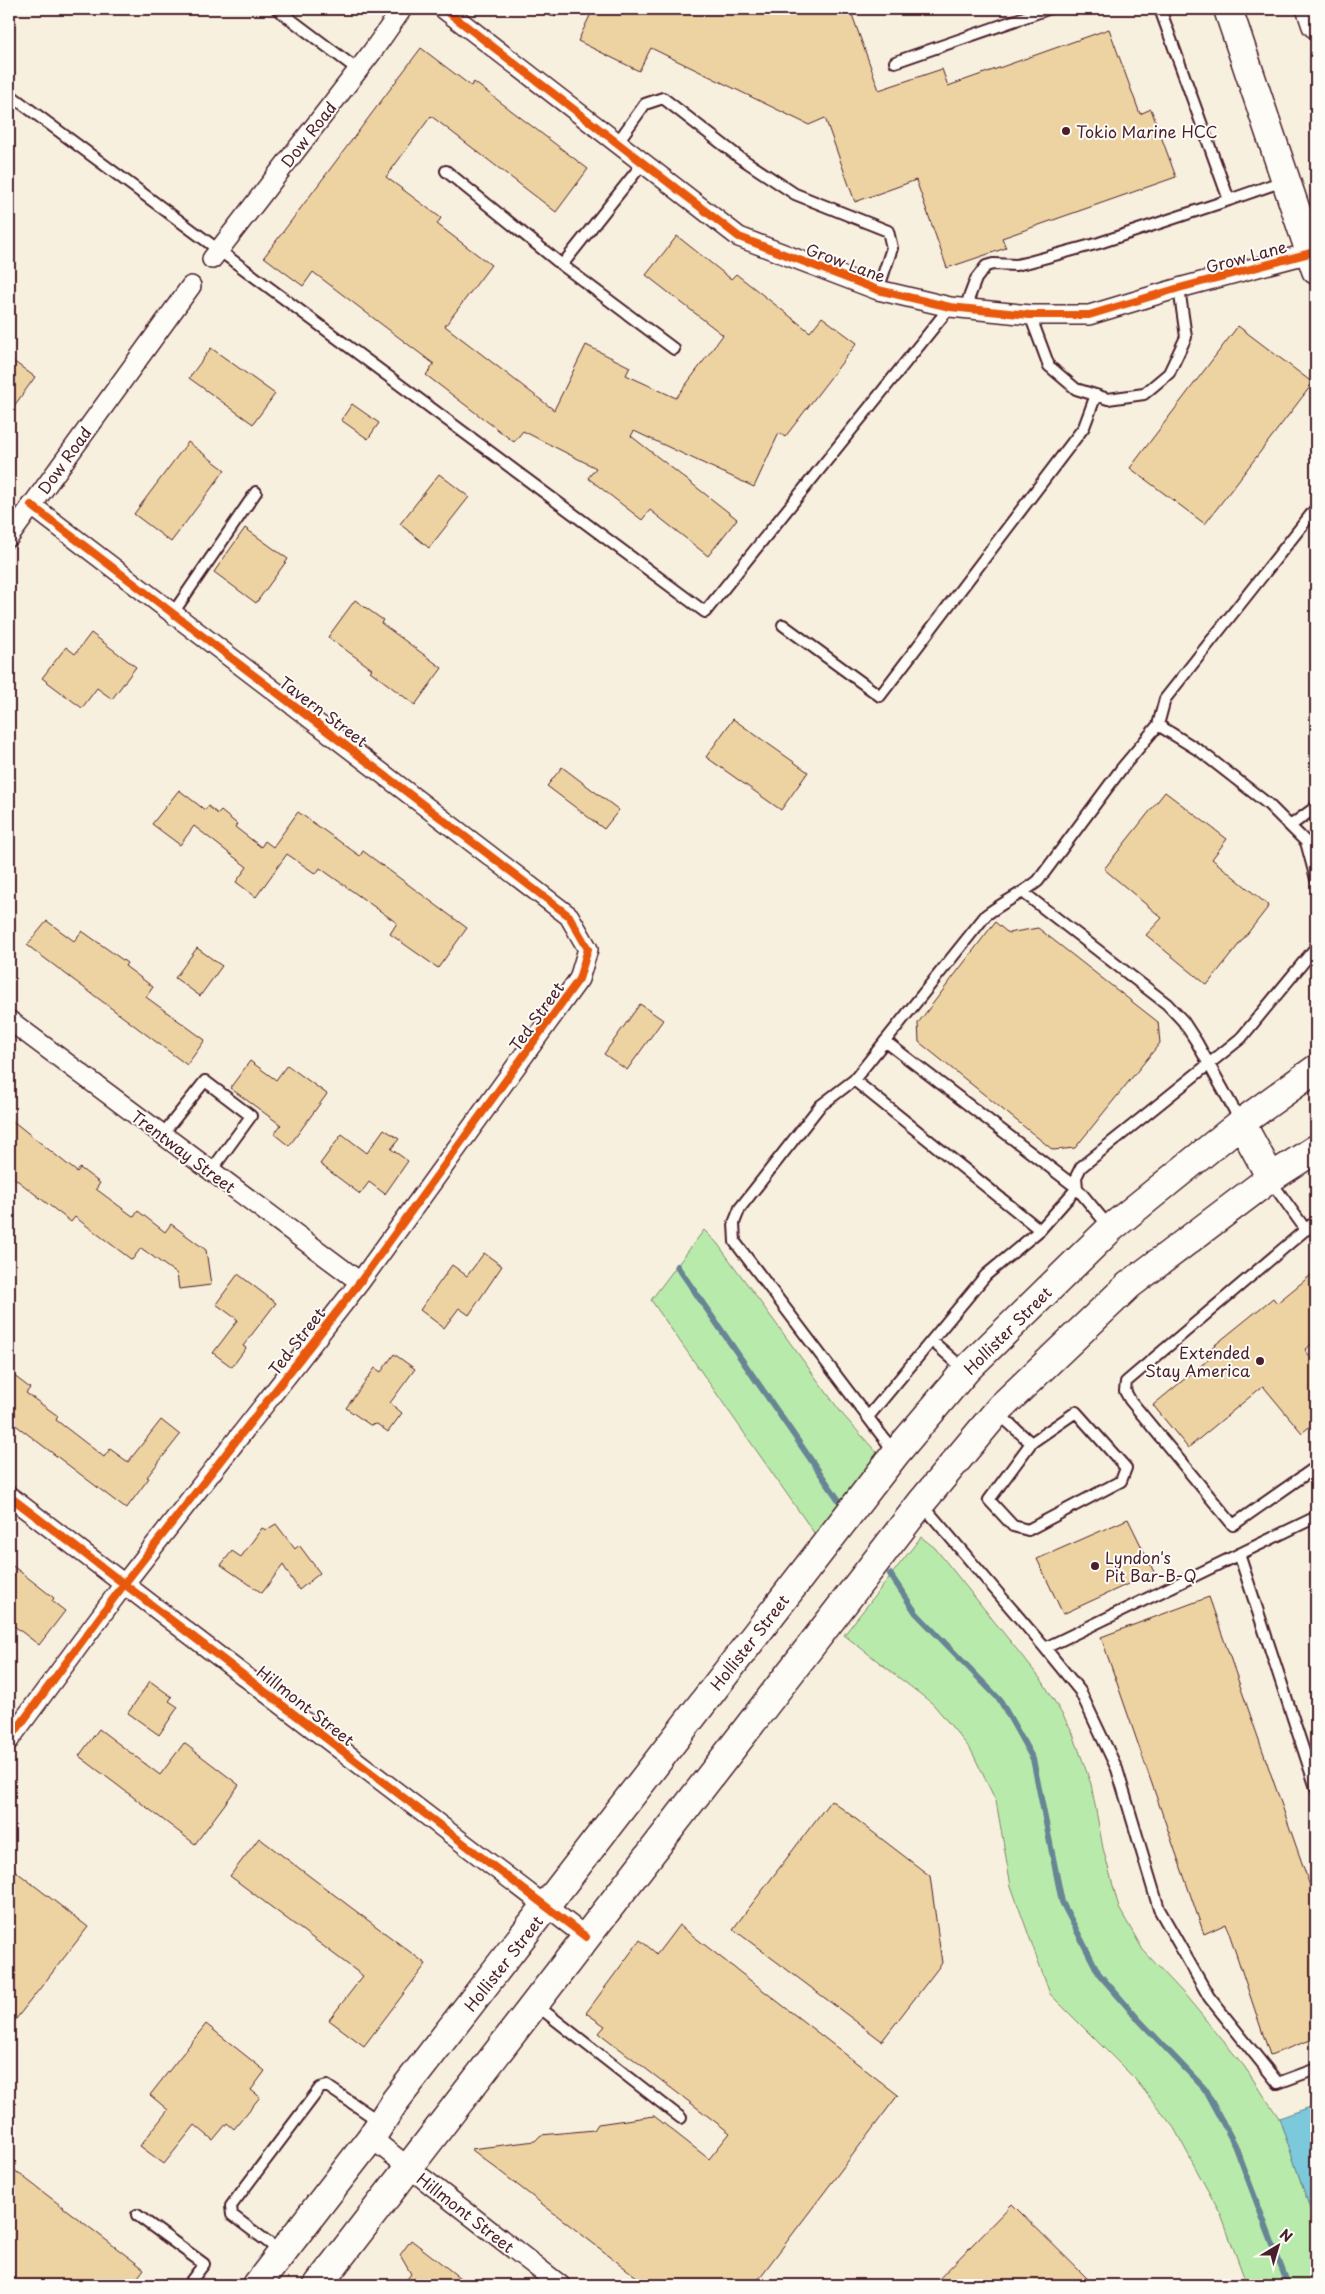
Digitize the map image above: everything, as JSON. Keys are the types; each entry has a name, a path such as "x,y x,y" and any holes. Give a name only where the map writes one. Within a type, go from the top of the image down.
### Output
{"main road":[{"path":"1228,9 1313,262"},
{"path":"1311,9 1316,24"},
{"name":"Hollister Street","path":"257,2285 376,2130 395,2101 896,1453 966,1370 1111,1228 1241,1123 1316,1069"},
{"path":"1241,1123 1270,1178"},
{"path":"318,2285 921,1502 997,1412 1129,1285 1270,1178 1316,1149"}],"street":[{"name":"Dow Road","path":"215,255 358,70 402,9"},
{"name":"Grow Lane","path":"444,9 739,237 878,290 958,307 1030,315 1088,315 1179,288 1313,262"},
{"name":"Dow Road","path":"9,536 191,286"},
{"name":"Tavern Street","path":"31,505 569,916 588,949"},
{"name":"Ted Street","path":"9,1740 125,1583 360,1282 579,979 588,949"},
{"name":"Trentway Street","path":"9,1020 360,1282"},
{"name":"Hillmont Street","path":"9,1496 586,1937"},
{"name":"Hillmont Street","path":"376,2130 409,2167 560,2285"}],"lane":[{"path":"277,9 358,70"},
{"path":"894,62 1048,9"},
{"path":"1160,9 1229,200"},
{"path":"9,94 193,232 215,255 259,281 705,612 958,307 986,266 993,264 1016,265 1100,243 1286,180"},
{"path":"617,143 646,104 663,98 738,157 795,194 888,231 892,248 878,290"},
{"path":"562,265 643,163"},
{"path":"446,171 562,265 674,349"},
{"path":"1030,315 1049,366 1076,388 1108,399 1144,394 1169,373 1186,337 1179,288"},
{"path":"783,625 880,696 1084,427 1096,395"},
{"path":"173,613 256,492"},
{"path":"896,1453 735,1242 734,1223 740,1208 820,1106 854,1080 986,915 1001,903 1024,893 1038,881 1122,768 1158,725 1165,699 1316,508"},
{"path":"1158,725 1200,751 1268,804 1306,842 1316,879"},
{"path":"1290,826 1316,807"},
{"path":"1024,893 1167,1004 1183,1021 1241,1123"},
{"path":"868,1417 986,1275 1040,1230 1077,1188 1076,1177 1081,1166 1241,1038 1316,947"},
{"path":"885,1041 1077,1188 1111,1228"},
{"path":"854,1080 1040,1230"},
{"path":"162,1135 205,1081 251,1116 211,1171"},
{"path":"1270,1178 1306,1230"},
{"path":"1316,1224 1306,1230 1126,1382 1126,1391 1130,1400 1233,1526 1316,1467"},
{"path":"932,1341 966,1370"},
{"path":"997,1412 1031,1443"},
{"path":"1076,1412 1126,1468 1121,1481 1028,1530 1013,1526 989,1500 1031,1443 1076,1412"},
{"path":"921,1502 1080,1691 1113,1760 1159,1909 1209,1997 1278,2083 1316,2069"},
{"path":"1045,1648 1316,1516"},
{"path":"1239,1554 1316,1788"},
{"path":"535,2004 681,2118"},
{"path":"282,2253 232,2215 231,2206 320,2088 327,2086 376,2130"},
{"path":"137,2215 204,2264 188,2285"}],"green space":[{"path":"704,1230 717,1243 843,1415 879,1455 817,1537 651,1300"},
{"path":"921,1537 935,1548 1043,1682 1072,1731 1091,1784 1103,1848 1119,1908 1143,1950 1185,1995 1244,2066 1279,2118 1316,2226 1316,2285 1247,2285 1221,2215 1174,2128 1135,2079 1050,1994 1011,1886 996,1801 971,1750 933,1704 844,1635"}],"water":[{"path":"1316,2105 1316,2226 1279,2118"}],"building":[{"path":"593,9 850,9 879,90 942,69 948,86 1109,29 1140,114 1151,109 1176,177 1002,238 1006,248 947,268 916,180 855,202 825,118 809,125 651,48 639,71 578,41"},
{"path":"421,48 471,86 474,82 588,169 556,212 431,116 386,177 441,218 437,224 491,265 445,326 554,410 586,345 630,367 626,375 676,398 723,335 646,275 677,236 731,279 736,274 810,332 822,317 857,343 785,437 779,433 754,487 634,431 631,436 737,519 708,556 650,510 642,520 588,478 596,468 523,431 514,442 426,375 434,364 313,272 303,286 264,257"},
{"path":"1238,326 1313,383 1205,524 1130,468"},
{"path":"211,348 275,394 253,424 189,378"},
{"path":"9,358 35,377 9,413"},
{"path":"352,404 379,423 368,439 341,420"},
{"path":"188,442 225,470 171,542 134,514"},
{"path":"439,474 469,497 429,548 400,524"},
{"path":"245,528 288,559 256,603 214,572"},
{"path":"355,600 383,620 381,623 442,668 415,705 370,671 372,669 328,637"},
{"path":"91,633 136,667 112,699 97,688 82,708 42,678 66,647 75,654"},
{"path":"733,719 808,772 781,810 706,757"},
{"path":"562,767 619,810 604,829 547,786"},
{"path":"179,790 205,810 208,806 218,814 221,811 237,824 235,827 261,847 265,841 273,847 298,812 360,856 363,851 467,928 438,968 390,934 397,923 320,868 316,874 287,854 256,897 236,882 247,867 194,826 180,845 152,824"},
{"path":"1165,792 1227,839 1212,859 1269,906 1207,985 1146,935 1162,918 1104,869"},
{"path":"47,921 74,941 82,931 127,963 125,966 153,987 146,997 205,1040 187,1065 27,945"},
{"path":"995,922 1008,933 1038,928 1158,1022 1160,1043 1075,1148 1053,1150 919,1042 918,1023"},
{"path":"197,948 222,966 200,996 175,978"},
{"path":"640,1004 663,1020 627,1070 604,1054"},
{"path":"250,1061 276,1080 287,1065 327,1094 289,1146 274,1134 281,1125 230,1088"},
{"path":"9,1118 77,1172 80,1168 100,1183 96,1189 134,1217 138,1211 165,1232 171,1224 206,1250 211,1285 179,1289 177,1274 141,1248 132,1260 75,1217 71,1222 9,1174"},
{"path":"384,1129 399,1139 391,1149 408,1161 385,1194 369,1182 360,1194 320,1164 342,1134 367,1153"},
{"path":"484,1253 502,1266 469,1315 459,1308 444,1328 420,1310 452,1265 467,1276"},
{"name":"Extended Stay America","path":"1316,1271 1316,1340 1305,1350 1316,1364 1316,1421 1302,1433 1263,1386 1188,1448 1153,1405 1209,1359 1205,1353 1273,1298 1277,1303"},
{"path":"238,1274 276,1303 243,1346 246,1348 232,1367 213,1353 238,1320 216,1304"},
{"path":"394,1354 415,1369 390,1403 402,1413 388,1432 377,1424 370,1425 346,1408 375,1368 381,1372"},
{"path":"9,1372 30,1388 26,1393 58,1416 56,1420 104,1457 110,1449 128,1462 161,1420 180,1435 147,1477 149,1478 126,1509 9,1420"},
{"name":"Lyndon's Pit Bar-B-Q","path":"1128,1519 1154,1572 1063,1614 1037,1559"},
{"path":"276,1524 295,1549 299,1545 320,1573 299,1590 283,1565 262,1593 221,1565 232,1551 241,1557 262,1528 266,1530"},
{"path":"9,1563 54,1598 52,1601 65,1611 39,1645 9,1622"},
{"path":"1209,1597 1316,1903 1316,2038 1270,2055 1226,1924 1204,1934 1101,1637"},
{"path":"150,1681 172,1697 169,1701 178,1707 159,1735 128,1713"},
{"path":"99,1729 160,1775 184,1743 239,1785 195,1844 79,1756"},
{"path":"831,1800 930,1876 942,1963 882,2041 733,1929"},
{"path":"259,1838 426,1964 364,2046 329,2020 363,1976 230,1876"},
{"path":"9,1866 88,1927 9,2028"},
{"path":"679,1925 898,2095 754,2285 647,2285 471,2149 535,2141 541,2135 594,2130 598,2124 654,2116 709,2159 730,2133 599,2033 605,2026 586,2013 640,1940 657,1954"},
{"path":"206,2024 265,2071 251,2090 260,2097 234,2129 227,2123 213,2140 195,2125 164,2164 140,2146 168,2110 150,2095"},
{"path":"9,2166 144,2269 132,2285 9,2285"},
{"path":"1012,2204 1094,2285 933,2285"},
{"path":"411,2240 469,2285 402,2285 411,2274 400,2255"}],"waterway":[{"path":"677,1266 838,1499"},
{"path":"890,1574 916,1613 1000,1700 1033,1759 1062,1902 1099,1974 1139,2020 1204,2088 1235,2145 1288,2285"}],"cycle path":[{"path":"444,9 739,237 878,290 950,307 1030,315 1089,315 1179,288 1310,253"},
{"path":"9,1740 125,1583 360,1282 579,979 588,949 569,916 31,505"},
{"path":"9,1496 586,1937"}],"place":[{"name":"Tokio Marine HCC","path":"1066,131"},
{"name":"Extended Stay America","path":"1260,1361"},
{"name":"Lyndon's Pit Bar-B-Q","path":"1095,1566"}]}
